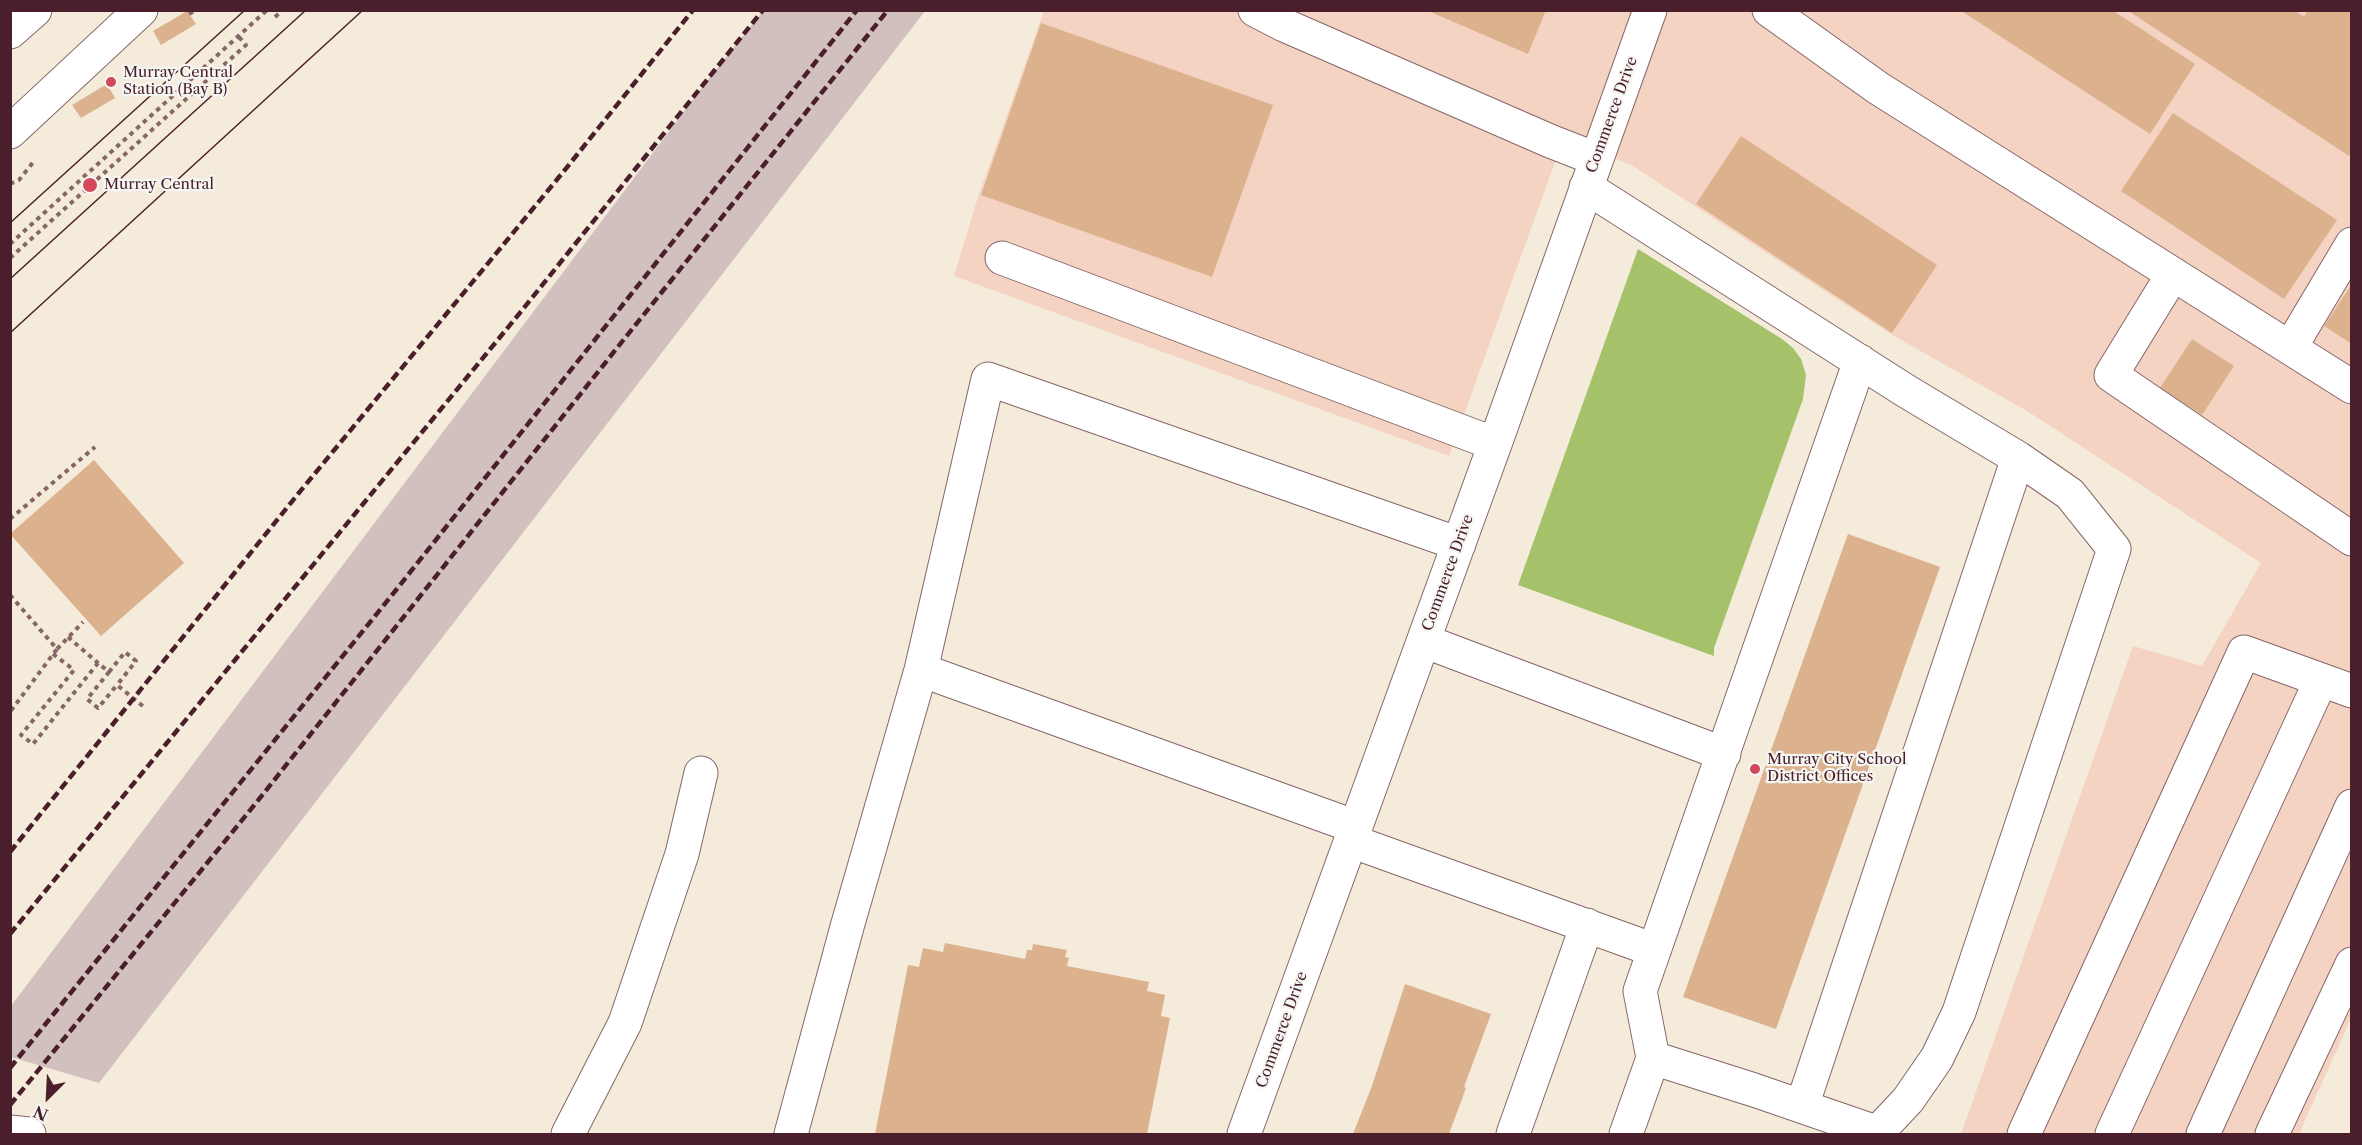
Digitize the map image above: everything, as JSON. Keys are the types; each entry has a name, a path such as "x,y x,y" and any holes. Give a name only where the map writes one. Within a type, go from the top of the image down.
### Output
{"street":[{"path":"10,32 35,10"},
{"path":"10,132 141,10"},
{"path":"1255,10 1284,25 1550,141 1591,173 1860,361 2019,458 2070,494 2114,549 1959,1012 1937,1058 1908,1100 1876,1133 1802,1106 1653,1058"},
{"name":"Commerce Drive","path":"1244,1134 1424,641 1650,10"},
{"path":"1769,10 1878,88 2352,387"},
{"path":"2290,348 2352,244"},
{"path":"1002,258 1495,444"},
{"path":"2173,274 2111,375 2352,539"},
{"path":"1626,1134 1653,1058 1640,991 1860,361"},
{"path":"791,1134 847,927 921,670 988,379 1459,544"},
{"path":"1802,1106 2019,458"},
{"path":"1424,641 1724,754"},
{"path":"2024,1134 2244,652 2352,691"},
{"path":"921,670 1654,950"},
{"path":"2112,1134 2321,680"},
{"path":"568,1134 625,1023 682,854 701,773"},
{"path":"2203,1134 2352,806"},
{"path":"1513,1134 1587,925"},
{"path":"2272,1134 2352,964"},
{"path":"10,1132 29,1134"}],"path":[{"path":"189,14 196,10"},
{"path":"10,244 267,10"},
{"path":"275,17 283,10"},
{"path":"10,258 246,45 238,36"},
{"path":"10,519 94,447"},
{"path":"10,595 57,648"},
{"path":"10,712 57,648 83,622"},
{"path":"68,637 109,672"},
{"path":"125,652 136,661 98,708 87,699 109,672 125,652"},
{"path":"53,654 74,670 21,735 33,744 98,663"},
{"path":"117,685 144,707"}],"shaded area":[{"path":"763,11 925,11 99,1083 11,1057 11,1006 707,81"},
{"path":"1044,11 2351,11 2352,1016 2299,1134 1961,1134 2133,646 2202,666 2261,563 2027,411 1894,336 1633,166 1564,137 1449,456 954,276 978,197"}],"green space":[{"path":"1638,249 1782,339 1801,359 1806,375 1803,399 1714,648 1714,656 1518,585"}],"building":[{"path":"1426,10 1546,10 1528,54"},
{"path":"1960,10 2112,10 2195,64 2150,134"},
{"path":"2127,10 2294,10 2304,17 2308,10 2352,10 2352,150 2349,156"},
{"path":"187,11 196,24 161,45 153,31"},
{"path":"1041,23 1273,105 1212,277 981,195"},
{"path":"107,84 115,98 81,118 72,105"},
{"path":"2173,113 2337,220 2284,299 2121,191"},
{"path":"1741,136 1937,265 1892,333 1696,204"},
{"path":"2352,284 2352,344 2324,326"},
{"path":"2192,339 2234,366 2202,415 2160,388"},
{"path":"94,460 184,563 101,636 10,534"},
{"path":"1848,534 1940,567 1776,1029 1683,997"},
{"path":"945,943 1025,959 1027,950 1032,950 1033,944 1067,950 1065,957 1069,958 1067,966 1149,982 1147,991 1165,995 1161,1016 1170,1018 1147,1134 875,1134 908,965 919,967 923,948 943,952"},
{"path":"1405,984 1491,1014 1464,1087 1466,1088 1449,1134 1353,1134 1372,1086"}],"tram line":[{"path":"10,223 245,10"},
{"path":"10,279 306,10"},
{"path":"10,333 363,10"}],"railway":[{"path":"10,852 298,494 564,171 693,10"},
{"path":"10,934 519,314 763,10"},
{"path":"10,1068 396,590 857,10"},
{"path":"10,1105 256,803 888,10"}],"place":[{"name":"Murray Central Station (Bay B)","path":"111,82"},
{"name":"Murray Central","path":"90,185"},
{"name":"Murray City School District Offices","path":"1755,769"}]}
